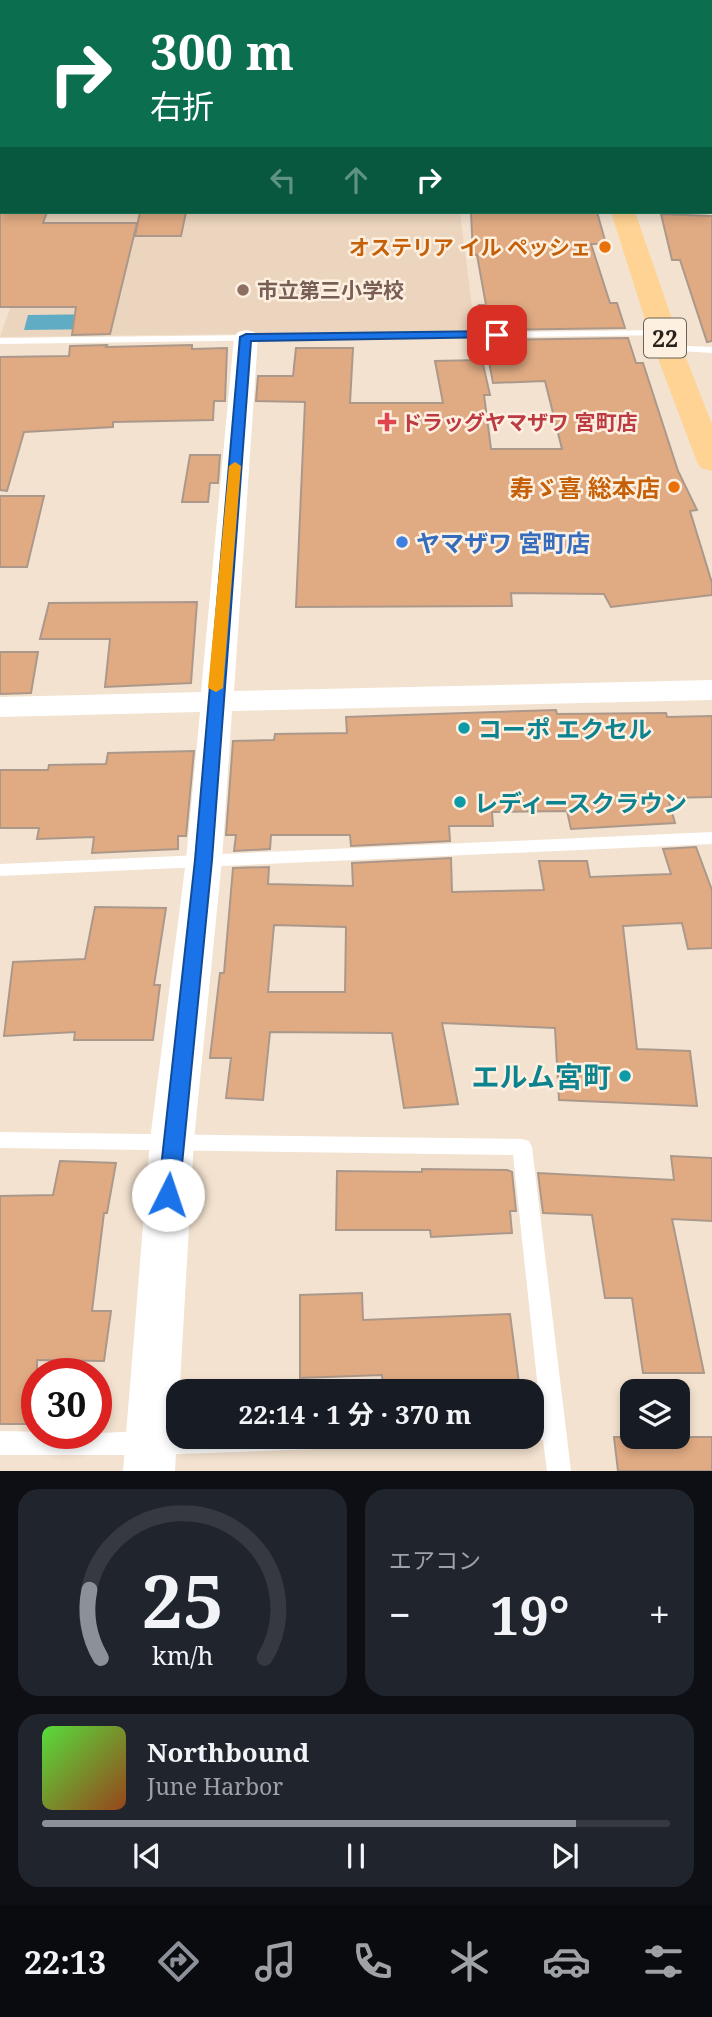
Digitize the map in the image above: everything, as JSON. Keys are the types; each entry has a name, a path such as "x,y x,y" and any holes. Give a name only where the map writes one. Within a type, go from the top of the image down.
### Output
{"main road":[{"name":"22","path":"624,214 666,340 712,462"}],"street":[{"path":"150,1457 172,1140 204,860 246,337"},
{"path":"0,707 712,690"}],"lane":[{"path":"0,341 246,337 666,340 712,349"},
{"path":"0,870 712,838"},
{"path":"0,1140 172,1140 522,1147 539,1379"},
{"path":"544,1432 559,1471"},
{"path":"0,1443 150,1457 217,1449"}],"shaded area":[{"name":"市立第三小学校","path":"0,214 460,214 475,331 0,337 30,249 0,248"}],"water":[{"path":"106,314 103,329 24,330 28,315"}],"building":[{"path":"0,214 46,214 43,223 137,223 110,334 72,335 76,307 0,307"},
{"path":"140,214 186,214 181,236 135,236"},
{"path":"471,214 598,214 606,244 591,244 610,303 617,303 625,328 483,330 479,305 486,305 477,255 473,255"},
{"path":"661,214 712,216 712,341 707,342 680,260 672,260"},
{"path":"628,338 636,363 643,363 678,471 697,510 690,511 712,583 712,595 611,607 604,594 511,593 512,606 296,607 305,402 256,401 258,376 293,376 296,348 353,348 350,403 443,403 435,361 482,360 490,395 484,395 491,449 562,449 545,381 493,383 485,340"},
{"path":"107,345 106,347 192,345 192,349 227,348 225,401 214,401 213,420 113,422 113,427 24,432 7,491 0,490 0,357 69,356 70,346"},
{"path":"190,455 220,455 218,483 210,483 208,502 182,502"},
{"path":"0,496 44,496 27,567 0,567"},
{"path":"197,602 191,683 105,687 110,639 40,639 49,603"},
{"path":"0,652 38,652 31,693 0,694"},
{"path":"556,710 557,714 666,713 667,717 712,716 712,797 668,798 675,823 571,829 567,811 492,812 493,826 449,826 450,841 351,846 350,835 271,835 270,849 234,851 236,835 226,835 233,741 274,740 275,734 347,733 346,717"},
{"path":"194,751 186,836 178,836 178,849 92,853 94,837 37,839 39,828 0,828 0,770 48,770 49,765 106,764 108,753"},
{"path":"696,847 712,890 712,948 688,949 682,923 623,926 637,1049 690,1051 697,1106 559,1100 555,1028 442,1023 458,1104 404,1108 392,1033 270,1032 263,1100 226,1098 231,1058 210,1058 220,973 224,973 233,868 269,867 268,884 353,886 352,863 451,858 452,892 544,890 539,861 587,861 590,877 671,874 663,849","holes":["274,925 346,927 345,992 268,992"]},
{"path":"95,907 166,908 154,985 160,985 153,1040 74,1040 75,1032 4,1036 13,962 85,959"},
{"path":"671,1156 712,1158 712,1221 672,1219 704,1373 643,1373 632,1298 605,1298 592,1215 543,1213 538,1173 674,1180"},
{"path":"60,1161 116,1163 107,1213 104,1213 92,1311 111,1311 104,1358 21,1358 21,1424 0,1424 0,1196 53,1195"},
{"path":"422,1169 512,1172 516,1211 510,1211 512,1233 431,1237 430,1230 336,1230 337,1171 422,1172"},
{"path":"362,1293 363,1320 510,1314 518,1379 382,1379 382,1375 300,1378 300,1295"},
{"path":"614,1437 620,1437 620,1449 690,1449 690,1437 712,1437 712,1471 618,1471"}],"slow traffic":[{"path":"216,688 235,466"}],"place":[{"name":"オステリア イル ペッシェ","path":"605,247"},
{"name":"市立第三小学校","path":"243,290"},
{"name":"ドラッグヤマザワ 宮町店","path":"387,422"},
{"name":"寿ゞ喜 総本店","path":"674,487"},
{"name":"ヤマザワ 宮町店","path":"402,542"},
{"name":"コーポ エクセル","path":"464,728"},
{"name":"レディースクラウン","path":"460,802"},
{"name":"エルム宮町","path":"625,1076"}],"route":[{"path":"168,1195 204,860 246,337 497,335"}]}
